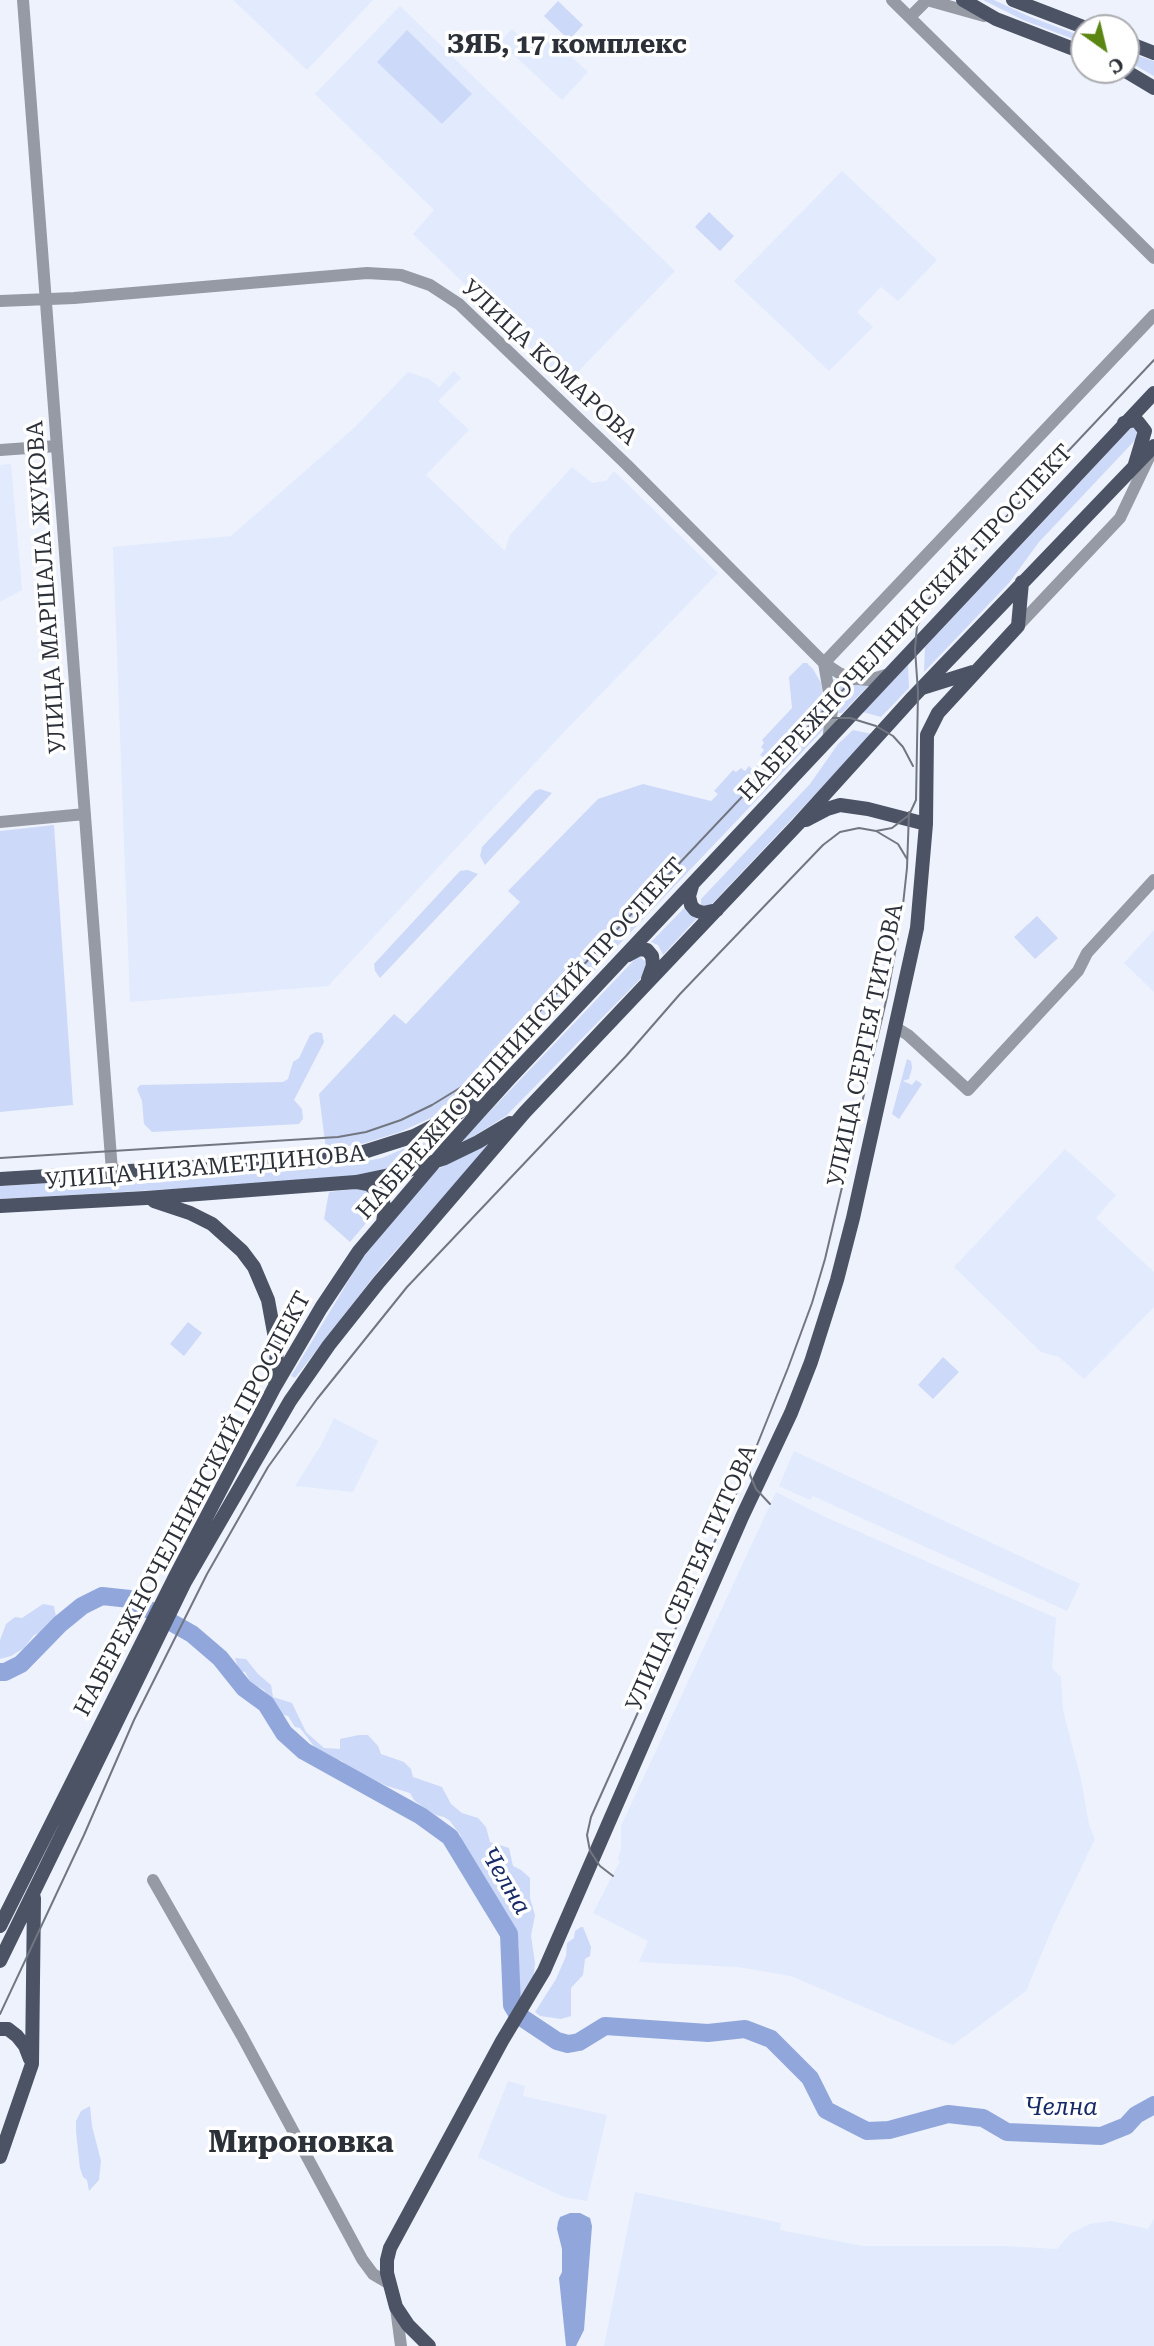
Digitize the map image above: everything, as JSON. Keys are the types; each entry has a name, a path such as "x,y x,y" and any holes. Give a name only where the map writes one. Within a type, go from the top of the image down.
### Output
{"main road":[{"path":"962,0 996,19 1070,48"},
{"path":"1013,0 1070,22"},
{"name":"НАБЕРЕЖНОЧЕЛНИНСКИЙ ПРОСПЕКТ","path":"0,1961 131,1680 274,1388 345,1270 435,1161 509,1079 1154,393"},
{"path":"1124,423 1133,420 1145,431 1135,465"},
{"name":"НАБЕРЕЖНОЧЕЛНИНСКИЙ ПРОСПЕКТ","path":"180,1580 328,1345 525,1112 798,824 1022,582 1154,446"},
{"path":"1018,626 1022,582"},
{"name":"УЛИЦА СЕРГЕЯ ТИТОВА","path":"396,2307 387,2260 395,2236 502,2041 544,1971 742,1517 791,1413 811,1362 853,1218 917,928 926,824 928,735 938,713 1018,626"},
{"path":"921,689 975,672"},
{"path":"798,824 840,805 868,808 926,824"},
{"path":"693,884 689,895 695,910 703,913 718,909"},
{"path":"623,958 639,949 647,950 652,956 653,965 647,984"},
{"name":"УЛИЦА НИЗАМЕТДИНОВА","path":"0,1179 351,1156 414,1136 455,1115 509,1079"},
{"name":"УЛИЦА НИЗАМЕТДИНОВА","path":"0,1206 356,1182 399,1173 435,1161 478,1142 525,1112"},
{"path":"356,1182 368,1184 380,1192 385,1209 383,1222"},
{"path":"146,1198 190,1213 212,1224 242,1251 254,1267 268,1300 277,1349 274,1388"},
{"name":"НАБЕРЕЖНОЧЕЛНИНСКИЙ ПРОСПЕКТ","path":"0,1926 5,1906 131,1680"},
{"path":"0,2157 32,2064 34,1889"},
{"path":"0,2029 8,2029 17,2036 25,2046 32,2064"},
{"path":"396,2307 408,2325 429,2346"}],"street":[{"name":"УЛИЦА МАРШАЛА ЖУКОВА","path":"23,0 112,1171"},
{"path":"892,0 1154,258"},
{"path":"910,17 927,0 996,19"},
{"name":"УЛИЦА КОМАРОВА","path":"0,301 367,273 401,275 430,285 459,304 547,388 824,663 854,679 869,680 885,677 892,672"},
{"path":"828,741 832,710 824,663 1154,315"},
{"path":"0,450 58,446"},
{"path":"1018,626 1119,518 1154,446"},
{"path":"0,822 85,814"},
{"path":"895,1027 908,1035 968,1090 1078,971 1085,955 1154,880"},
{"path":"153,1880 242,2036 362,2259 373,2274 390,2284"},
{"path":"396,2307 401,2346"}],"shaded area":[{"path":"233,0 373,0 307,70"},
{"path":"983,0 994,0 1070,32 1070,38 1023,20"},
{"path":"558,1 583,25 569,40 544,16"},
{"path":"400,6 675,271 567,383 413,234 434,210 315,94"},
{"path":"512,29 529,46 543,31 588,72 562,100 500,42"},
{"path":"407,30 472,94 442,124 377,62"},
{"path":"1140,56 1154,61 1154,76 1140,68"},
{"path":"842,171 937,260 898,301 881,287 857,312 873,327 829,371 734,281"},
{"path":"709,212 734,236 720,251 695,227"},
{"path":"454,371 461,378 438,401 469,430 426,475 505,551 510,535 572,467 592,483 606,481 614,471 718,573 563,733 328,986 130,1002 113,547 231,536 354,428 408,372 429,379 439,387"},
{"path":"1132,427 1136,428 1139,436 1039,542 1009,583 924,672 925,647"},
{"path":"11,464 22,590 0,602 0,465"},
{"path":"803,663 813,669 821,683 826,714 824,729 509,1060 490,1079 433,1117 400,1132 365,1143 326,1150 319,1094 394,1014 406,1024 520,902 508,891 598,799 643,784 711,801 718,794 714,791 733,770 736,772 741,768 745,771 749,766 753,770 764,758 760,755 764,750 761,747 764,743 762,740 792,708 789,677"},
{"path":"908,665 909,688 881,717 863,712"},
{"path":"833,679 858,686 870,684 842,713 837,713"},
{"path":"853,730 872,734 708,908 701,905 701,899 810,784 838,744"},
{"path":"540,789 552,793 485,865 480,856 482,847 535,791"},
{"path":"54,825 73,1105 0,1112 0,831"},
{"path":"468,870 478,874 380,978 374,964 460,871"},
{"path":"687,905 699,916 663,955 658,945 651,942"},
{"path":"1037,916 1058,938 1035,959 1014,937"},
{"path":"1154,930 1154,992 1124,963"},
{"path":"637,957 647,963 648,971 506,1116 456,1147"},
{"path":"322,1033 324,1042 294,1100 302,1109 303,1119 299,1124 152,1132 144,1124 142,1101 137,1089 140,1085 283,1082 288,1079 293,1062 299,1058 310,1035"},
{"path":"907,1059 911,1061 912,1068 909,1079 903,1081 912,1085 916,1080 922,1084 899,1119 892,1114"},
{"path":"443,1132 421,1161 394,1169 329,1180 0,1199 0,1186 347,1165 382,1158"},
{"path":"493,1141 382,1266 295,1378 291,1376 361,1260 434,1171"},
{"path":"1065,1149 1116,1195 1096,1218 1154,1272 1154,1307 1084,1379 1059,1357 1041,1352 954,1267"},
{"path":"361,1188 373,1192 378,1209 350,1242 324,1219 329,1192"},
{"path":"188,1322 202,1333 184,1356 170,1344"},
{"path":"943,1357 959,1372 933,1399 918,1385"},
{"path":"334,1418 378,1441 353,1492 295,1486 321,1445"},
{"path":"794,1451 1080,1584 1067,1611 813,1496 810,1500 779,1486"},
{"path":"776,1492 825,1517 1056,1618 1052,1668 1061,1677 1063,1711 1081,1779 1089,1825 1095,1839 1054,1924 1026,1991 953,2045 791,1976 738,1967 639,1962 648,1941 593,1913 620,1861 621,1826"},
{"path":"43,1604 54,1606 57,1622 34,1635 24,1648 0,1659 0,1640 6,1624 15,1617 22,1618"},
{"path":"235,1658 246,1659 271,1685 273,1697 292,1703 306,1732 324,1748 340,1749 340,1739 368,1735 381,1754 404,1762 411,1769 413,1777 442,1787 451,1804 462,1813 478,1818 486,1827 490,1842 509,1848 513,1866 530,1878 530,1898 535,1915 531,1936 535,1963 533,1982 528,1993 519,1995 516,1955 519,1947 516,1933 484,1878 460,1846 461,1836 450,1821 423,1807 410,1793 387,1786 317,1750 288,1716 279,1714 264,1690 251,1683 245,1672 239,1671"},
{"path":"581,1927 591,1947 590,1956 585,1959 583,1975 571,1988 571,2016 561,2019 540,2016 535,2012 556,1979 566,1956 567,1943"},
{"path":"508,2081 525,2086 523,2096 607,2115 587,2201 564,2197 478,2157"},
{"path":"90,2106 101,2161 99,2180 89,2191 87,2180 80,2168 76,2121 81,2111"},
{"path":"635,2192 781,2223 780,2230 863,2246 1006,2246 1057,2249 1070,2234 1090,2224 1111,2221 1148,2229 1154,2219 1154,2346 604,2346"}],"water":[{"path":"580,2213 590,2218 592,2226 584,2330 576,2346 566,2346 559,2278 562,2272 562,2249 558,2222 560,2217"}],"waterway":[{"name":"Челна","path":"0,1672 21,1664 60,1624 82,1606 102,1596 130,1599 192,1634 220,1658 244,1688 266,1704 284,1733 304,1751 421,1816 450,1837 509,1934 512,2005 518,2015 557,2041 568,2044 579,2042 605,2026 708,2033 745,2029 771,2039 810,2078 826,2110 867,2131 889,2130 948,2114 983,2118 1007,2132 1101,2136 1126,2126 1136,2115 1154,2105"}],"tram line":[{"path":"0,1158 338,1137 366,1132 401,1120 463,1086 491,1063 1154,360"},
{"path":"0,2014 84,1835 134,1720 207,1574 268,1467 317,1399 407,1287 823,845 840,832 859,828 876,831 892,828 909,815 916,800 918,692 915,649 917,626 925,612"},
{"path":"813,725 832,718 850,718 876,726 893,736 903,747 913,766"},
{"path":"613,1876 600,1866 590,1851 587,1835 591,1817 749,1465 812,1303 825,1259 887,997 902,914 909,812"},
{"path":"876,831 898,844 907,859"},
{"path":"749,1465 756,1489 770,1504"}],"district":[{"name":"ЗЯБ, 17 комплекс","path":"567,45"},
{"name":"Мироновка","path":"301,2143"}]}
